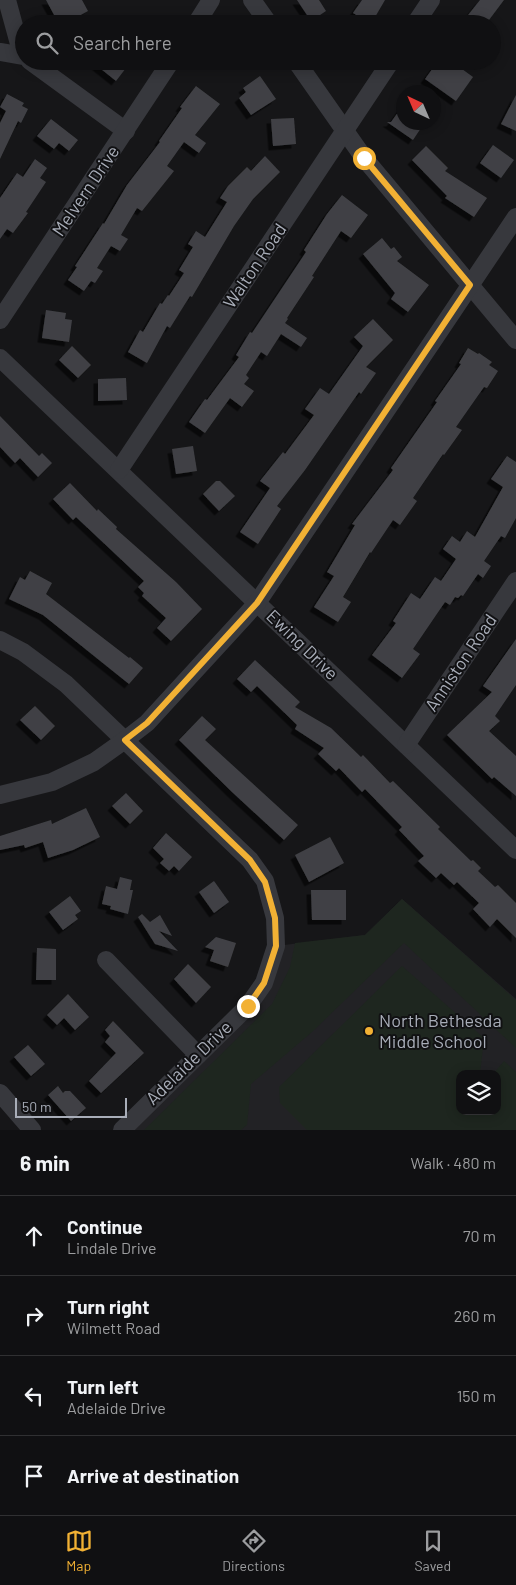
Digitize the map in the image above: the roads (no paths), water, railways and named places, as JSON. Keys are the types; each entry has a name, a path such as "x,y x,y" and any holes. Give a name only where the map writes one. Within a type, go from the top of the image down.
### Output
{"street":[{"path":"7,0 15,26"},
{"path":"202,15 211,0"},
{"path":"252,0 263,15"},
{"path":"422,15 431,0"},
{"path":"0,52 15,56"},
{"path":"42,70 126,131"},
{"name":"Melvern Drive","path":"0,320 166,70"},
{"path":"302,70 364,158 516,340"},
{"name":"Walton Road","path":"119,470 384,70"},
{"path":"0,795 52,782 94,762 125,740 147,723 257,603 516,217"},
{"name":"Ewing Drive","path":"0,358 516,850"},
{"name":"Anniston Road","path":"406,745 516,581"},
{"name":"Adelaide Drive","path":"0,640 23,652 66,684 250,860 265,882 275,918 276,946 264,983 248,1006 122,1130"},
{"path":"106,960 198,1055"},
{"path":"0,1093 32,1130"}],"place":[{"name":"North Bethesda Middle School","path":"369,1031"}]}
